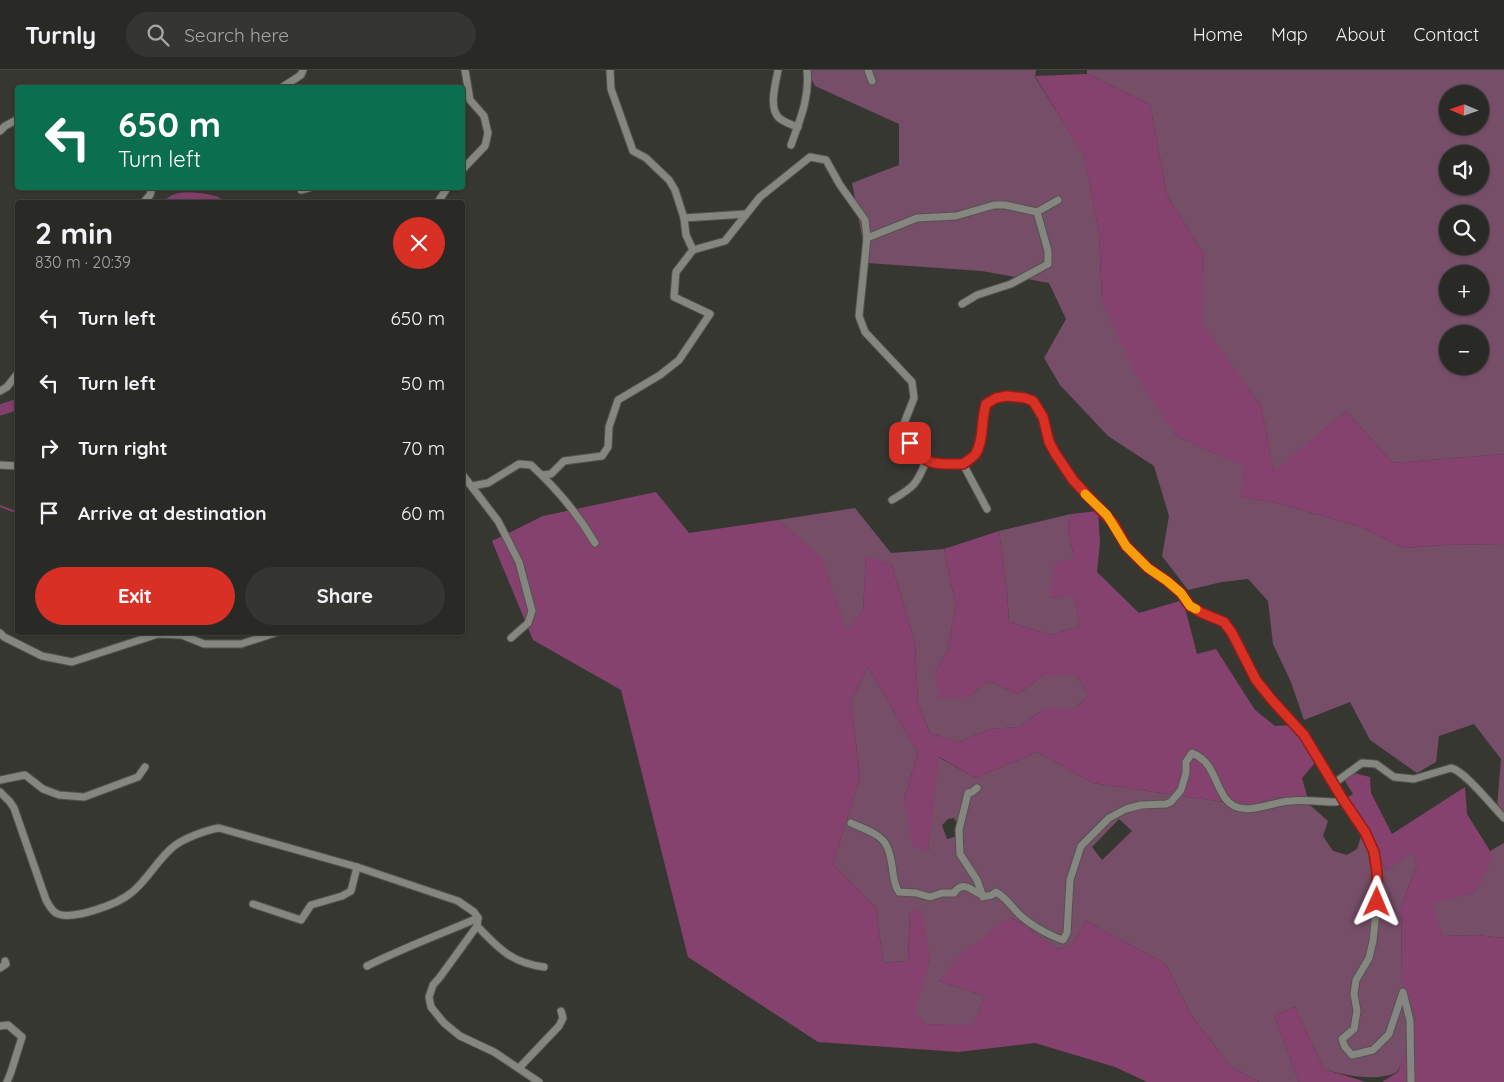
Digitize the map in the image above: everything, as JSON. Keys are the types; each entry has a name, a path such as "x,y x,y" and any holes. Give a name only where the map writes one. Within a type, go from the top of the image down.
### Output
{"street":[{"path":"287,85 304,70"},
{"path":"465,70 470,100 484,116 488,133 485,146 465,167"},
{"path":"610,70 611,88 634,151 646,158 669,180 675,190 684,218 686,235 693,250"},
{"path":"778,70 774,97 775,111 778,118 798,127"},
{"path":"791,146 806,102 808,80 806,70"},
{"path":"868,70 872,81"},
{"path":"0,131 15,121"},
{"path":"542,475 551,474 564,460 602,456 608,446 609,426 618,400 660,375 679,360 710,314 674,298 676,272 693,250 725,241 760,197 810,157 826,160 840,185 865,220 866,238 859,316 865,332 912,382 914,398 903,426 918,456 926,461 940,464 963,464 976,454 982,416 986,404 996,398 1007,396 1033,401 1043,417 1049,442 1073,480 1107,515 1126,546 1148,568 1174,587 1190,606 1224,622 1232,633 1256,680 1304,735 1333,784 1365,832 1374,852 1377,872 1377,902 1373,942 1369,958 1356,980 1354,994 1357,1011 1354,1029 1342,1039 1345,1048 1352,1055 1373,1050 1389,1034 1404,992 1410,1021 1411,1082"},
{"path":"866,238 918,218 956,216 994,205 1006,205 1037,212 1058,200"},
{"path":"962,304 977,295 1011,284 1048,264 1048,251 1037,212"},
{"path":"684,218 746,214"},
{"path":"0,391 7,387 15,377"},
{"path":"892,500 918,481 926,461"},
{"path":"472,486 488,483 519,464 531,464 583,522 595,543"},
{"path":"963,464 987,509"},
{"path":"0,465 15,466"},
{"path":"465,478 498,521 519,562 532,611 528,623 510,638"},
{"path":"0,633 42,656 72,662 155,635"},
{"path":"182,635 204,644 241,644 265,635"},
{"path":"851,823 877,834 887,845 892,859 896,888 899,892 916,893 930,897 942,893 954,893 956,889 962,886 970,888 984,897 991,896 996,892 1006,898 1017,912 1046,932 1064,940 1067,932 1070,880 1081,846 1109,818 1141,804 1166,804 1171,802 1181,790 1186,773 1186,762 1192,753 1198,755 1213,772 1225,798 1232,804 1242,808 1252,810 1275,802 1292,800 1336,802 1342,798"},
{"path":"1333,784 1362,763 1376,764 1394,777 1414,779 1451,768 1455,769 1467,780 1504,818"},
{"path":"0,780 26,775 43,789 59,794 84,796 138,777 145,767"},
{"path":"977,788 968,793 966,798 959,830 960,854 977,880 984,897"},
{"path":"0,790 14,808 46,900 53,911 59,914 86,913 117,901 131,893 173,847 211,830 226,829 357,867 458,901 474,912 478,918 477,926 433,985 429,997 431,1007 444,1023 460,1036 494,1052 539,1082"},
{"path":"253,904 301,920 311,905 342,896 351,890 357,867"},
{"path":"367,966 478,918"},
{"path":"477,926 502,951 522,963 544,967"},
{"path":"0,968 6,964 5,961"},
{"path":"519,1068 561,1024 563,1018 561,1010"},
{"path":"0,1026 8,1025 22,1037 7,1082"}],"shaded area":[{"path":"807,70 1036,70 1035,77 1084,155 1099,233 1102,302 1176,436 1244,466 1241,497 1277,503 1361,527 1403,548 1504,544 1504,818 1497,807 1501,759 1474,724 1439,736 1436,762 1417,773 1370,740 1350,702 1304,720 1291,682 1273,644 1268,601 1248,579 1222,582 1188,590 1162,556 1169,516 1154,466 1108,436 1060,385 1044,358 1066,319 1049,283 982,271 867,263 852,183 899,165 899,124 815,86"},
{"path":"1087,70 1504,70 1504,454 1393,463 1346,411 1274,472 1261,406 1201,323 1204,254 1167,195 1150,104 1087,74"},
{"path":"1087,74 1150,104 1167,195 1204,254 1202,323 1261,406 1274,471 1346,411 1393,463 1504,454 1504,544 1403,548 1361,527 1277,503 1241,497 1243,466 1176,436 1136,376 1102,302 1099,233 1084,156 1035,76"},
{"path":"656,492 689,533 778,520 822,558 847,631 863,610 866,556 892,565 915,643 918,703 930,733 958,742 990,729 1019,727 1044,709 1073,709 1089,696 1076,675 1044,675 1018,694 988,681 969,697 939,699 935,672 947,651 956,607 944,549 999,531 1009,622 1051,635 1080,626 1073,597 1049,598 1055,563 1074,558 1068,528 1071,514 1098,511 1100,542 1097,572 1139,613 1183,600 1197,654 1216,649 1255,710 1275,726 1292,725 1315,763 1302,778 1307,796 1271,798 1251,806 1093,783 1037,752 976,778 939,757 928,851 913,847 904,799 918,753 868,667 851,701 860,777 833,864 876,908 883,963 908,961 910,911 922,910 930,958 915,1012 925,1024 973,1025 985,996 939,981 964,951 1011,917 1058,949 1072,945 1086,921 1166,964 1191,1015 1230,1066 1259,1082 1147,1082 1115,1067 1035,1043 958,1052 818,1042 688,957 621,690 533,640 492,541 543,516"},
{"path":"855,508 891,553 944,549 956,607 947,651 935,672 969,697 988,681 1018,694 1044,675 1076,675 1089,696 1073,709 1044,709 1019,727 990,729 958,742 930,733 918,703 915,643 892,565 866,557 863,610 847,632 822,559 778,520"},
{"path":"1071,514 1068,528 1074,558 1049,598 1073,596 1080,626 1051,635 1009,622 999,531"},
{"path":"868,667 918,753 904,799 928,851 938,757 976,778 1037,752 1093,783 1251,806 1271,798 1307,796 1310,805 1328,821 1323,836 1333,851 1347,855 1357,849 1362,833 1371,834 1386,871 1413,851 1417,865 1401,906 1402,983 1416,1018 1397,1072 1381,1077 1362,1077 1324,1069 1295,1007 1274,1015 1299,1082 1259,1082 1230,1066 1191,1015 1166,964 1086,921 1072,945 1058,949 1011,917 939,981 985,996 973,1026 925,1024 914,1012 930,958 910,911 908,961 883,963 876,908 833,864 860,777 851,701","holes":["954,818 961,830 958,836 947,839 942,825 948,819","1119,819 1132,831 1102,860 1092,847"]},
{"path":"1354,773 1370,777 1371,793 1392,834 1465,787 1467,814 1490,851 1491,862 1474,893 1432,903 1443,936 1476,935 1504,938 1504,1082 1382,1082 1398,1072 1416,1018 1402,983 1401,906 1417,865 1413,852 1386,871 1371,834 1345,799 1353,794 1344,779"},
{"path":"1504,843 1504,938 1476,935 1443,936 1431,902 1474,893 1490,862 1490,851"},
{"path":"1295,1007 1324,1069 1366,1082 1299,1082 1274,1015"}],"waterway":[{"path":"175,200 181,198 209,200"},
{"path":"0,410 15,405"},
{"path":"0,506 15,512"}],"slow traffic":[{"path":"1085,494 1107,515 1126,546 1148,568 1181,593 1190,606 1196,609"}],"route":[{"path":"910,443 918,456 926,461 940,464 963,464 976,454 982,416 986,404 996,398 1007,396 1033,401 1038,406 1043,417 1049,442 1055,453 1073,480 1107,515 1126,546 1148,568 1181,593 1190,606 1224,622 1232,633 1256,680 1304,735 1365,832 1374,852 1377,872 1377,902"}]}
